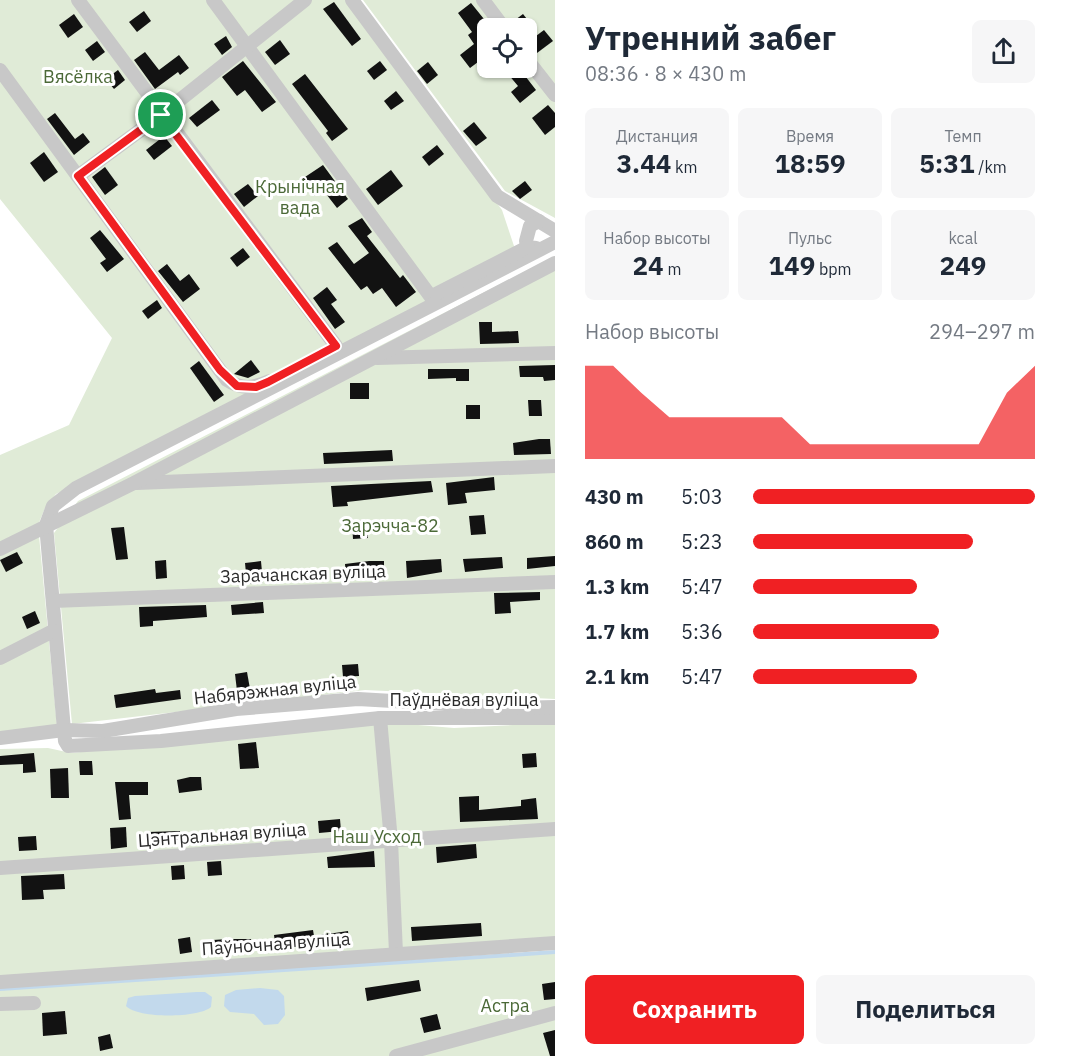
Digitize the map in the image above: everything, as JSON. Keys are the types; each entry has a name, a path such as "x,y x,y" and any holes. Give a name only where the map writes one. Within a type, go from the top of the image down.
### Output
{"street":[{"path":"78,0 161,115 336,346"},
{"path":"213,0 431,297"},
{"path":"78,176 161,115 305,0"},
{"path":"352,0 497,195 555,231"},
{"path":"483,0 496,18"},
{"path":"0,70 220,370 237,386 256,387 268,382 528,247 551,245"},
{"path":"537,72 555,95"},
{"path":"528,247 526,241 530,226 539,221"},
{"path":"64,730 53,631 53,602 46,525 53,506 76,488 551,245"},
{"path":"0,549 134,483 555,263"},
{"path":"374,358 555,354"},
{"path":"134,483 555,466"},
{"name":"Зарачанская вуліца","path":"53,602 555,582"},
{"path":"0,658 53,631"},
{"name":"Набярэжная вуліца","path":"0,738 64,730 103,731 236,709 358,699 514,708 555,707"},
{"path":"380,718 391,841 396,953"},
{"name":"Паўднёвая вуліца","path":"64,730 68,746 161,741 380,718 555,718"},
{"name":"Цэнтральная вуліца","path":"0,868 555,829"},
{"name":"Паўночная вуліца","path":"0,982 555,943"},
{"path":"0,1004 34,1003"},
{"path":"396,1056 555,1013"}],"green space":[{"name":"Крынічная вада","path":"0,0 346,0 502,210 518,258 56,494 45,508 38,525 57,726 0,733 0,455 69,425 112,338 0,199"},
{"path":"363,0 555,0 555,218 505,191"},
{"name":"Зарэчча-82","path":"555,256 555,699 365,690 72,724 54,533 78,501"},
{"name":"Наш Усход","path":"382,722 454,728 555,723 555,937 0,977 0,749 48,748 71,753"},
{"name":"Астра","path":"555,953 555,1056 0,1056 0,988"}],"water":[{"path":"260,988 278,990 284,996 285,1015 278,1024 264,1025 254,1014 230,1012 224,1006 225,995 236,990"},
{"path":"205,992 212,997 211,1007 204,1011 168,1016 143,1013 126,1006 128,998 135,996"}],"building":[{"path":"334,2 361,39 352,46 323,9"},
{"path":"471,3 483,18 477,18 477,63 470,68 460,55 474,44 468,35 472,32 458,13"},
{"path":"144,11 151,21 137,32 129,22"},
{"path":"74,14 83,27 68,38 59,25"},
{"path":"544,30 553,41 537,53 537,35"},
{"path":"226,36 232,47 222,55 214,44"},
{"path":"280,40 290,54 275,65 265,52"},
{"path":"97,41 105,52 93,61 85,50"},
{"path":"145,52 159,70 179,55 189,68 180,75 178,72 155,89 134,60"},
{"path":"243,61 276,102 262,112 245,90 237,96 222,77"},
{"path":"380,61 387,70 374,80 367,71"},
{"path":"428,62 438,75 427,84 417,71"},
{"path":"118,70 125,80 114,89 106,79"},
{"path":"305,74 348,129 332,141 326,133 328,131 292,84"},
{"path":"511,78 527,78 536,90 520,103 511,92 518,86"},
{"path":"396,91 404,101 391,110 384,101"},
{"path":"212,100 220,110 197,127 189,118"},
{"path":"548,105 555,113 555,127 545,135 532,118"},
{"path":"55,113 75,139 83,133 90,142 74,155 47,119"},
{"path":"474,122 487,138 476,146 463,131"},
{"path":"164,136 172,146 154,160 146,150"},
{"path":"437,145 444,154 429,166 422,157"},
{"path":"44,152 58,172 44,182 30,163"},
{"path":"323,165 348,199 337,208 323,190 314,196 302,179"},
{"path":"105,167 118,185 105,195 92,177"},
{"path":"391,170 403,186 378,205 366,189"},
{"path":"525,181 532,190 520,199 512,191"},
{"path":"248,184 258,196 244,207 234,194"},
{"path":"362,218 372,232 367,236 400,278 403,275 416,292 396,307 382,288 373,294 367,286 361,290 328,248 337,242 354,264 369,253 348,226"},
{"path":"100,230 124,259 107,272 100,263 106,259 90,238"},
{"path":"243,248 250,257 237,267 230,258"},
{"path":"167,264 180,281 189,274 200,289 183,302 158,271"},
{"path":"327,287 337,300 331,304 345,322 335,329 313,298"},
{"path":"157,300 162,308 148,319 142,311"},
{"path":"479,322 492,322 492,332 518,331 519,343 480,344"},
{"path":"251,360 260,372 248,378 234,374"},
{"path":"199,361 224,395 214,402 190,368"},
{"path":"555,365 555,380 544,381 543,377 520,377 519,366"},
{"path":"428,369 469,369 469,381 456,381 456,378 428,379"},
{"path":"350,383 369,383 369,399 350,399"},
{"path":"528,400 541,400 542,416 529,416"},
{"path":"466,405 480,405 480,419 466,419"},
{"path":"550,439 551,454 514,455 513,443"},
{"path":"392,450 393,461 324,464 323,453"},
{"path":"494,477 495,490 465,493 467,503 448,505 446,483"},
{"path":"431,481 433,492 347,502 348,506 333,507 331,486"},
{"path":"484,515 486,534 471,535 469,516"},
{"path":"367,520 368,538 353,539 352,521"},
{"path":"124,527 128,559 116,560 111,528"},
{"path":"17,552 23,563 6,572 0,560"},
{"path":"555,556 555,566 527,569 527,558"},
{"path":"502,557 503,568 465,572 463,559"},
{"path":"441,559 442,572 407,578 406,561"},
{"path":"166,560 167,578 156,579 155,561"},
{"path":"261,561 263,583 247,584 245,563"},
{"path":"384,561 384,575 346,576 345,564"},
{"path":"540,592 540,600 510,602 511,613 495,614 494,593"},
{"path":"263,602 264,613 232,615 231,605"},
{"path":"206,605 207,617 153,621 153,626 140,627 139,607"},
{"path":"35,611 40,623 27,629 22,617"},
{"path":"358,664 359,676 343,677 342,665"},
{"path":"247,672 250,689 237,691 235,674"},
{"path":"155,689 156,693 180,690 181,699 116,708 114,695"},
{"path":"256,742 259,768 240,769 238,744"},
{"path":"34,753 36,772 23,773 23,764 0,765 0,756"},
{"path":"536,753 537,767 523,768 522,754"},
{"path":"79,761 92,761 93,775 80,775"},
{"path":"68,768 69,798 51,798 50,769"},
{"path":"201,777 202,790 179,793 177,780"},
{"path":"115,782 148,782 148,795 129,795 131,819 119,820"},
{"path":"479,796 479,810 521,806 521,800 536,798 538,819 460,822 459,797"},
{"path":"340,819 341,831 319,833 318,821"},
{"path":"126,827 127,847 111,849 110,828"},
{"path":"180,831 180,843 149,844 148,832"},
{"path":"36,836 37,850 19,851 18,837"},
{"path":"476,844 477,858 437,863 436,847"},
{"path":"374,851 375,867 328,868 327,857"},
{"path":"221,861 222,875 208,876 207,862"},
{"path":"184,865 185,879 172,880 171,866"},
{"path":"64,874 65,889 43,890 44,899 22,900 21,876"},
{"path":"481,923 482,936 412,941 411,927"},
{"path":"313,930 314,936 348,931 349,941 276,949 274,935"},
{"path":"190,937 192,952 180,954 178,939"},
{"path":"251,939 252,952 214,954 213,940"},
{"path":"419,980 421,991 367,1001 365,988"},
{"path":"555,982 555,999 544,1000 542,984"},
{"path":"65,1011 67,1034 43,1036 42,1013"},
{"path":"437,1014 441,1029 424,1033 420,1018"},
{"path":"555,1030 555,1056 550,1056 543,1033"},
{"path":"110,1034 113,1048 100,1051 98,1037"}],"waterway":[{"path":"0,989 555,952"}],"route":[{"path":"161,115 336,346 256,387 237,386 227,380 78,176 161,115"}],"park label":[{"name":"Вясёлка","path":"78,77"}]}
